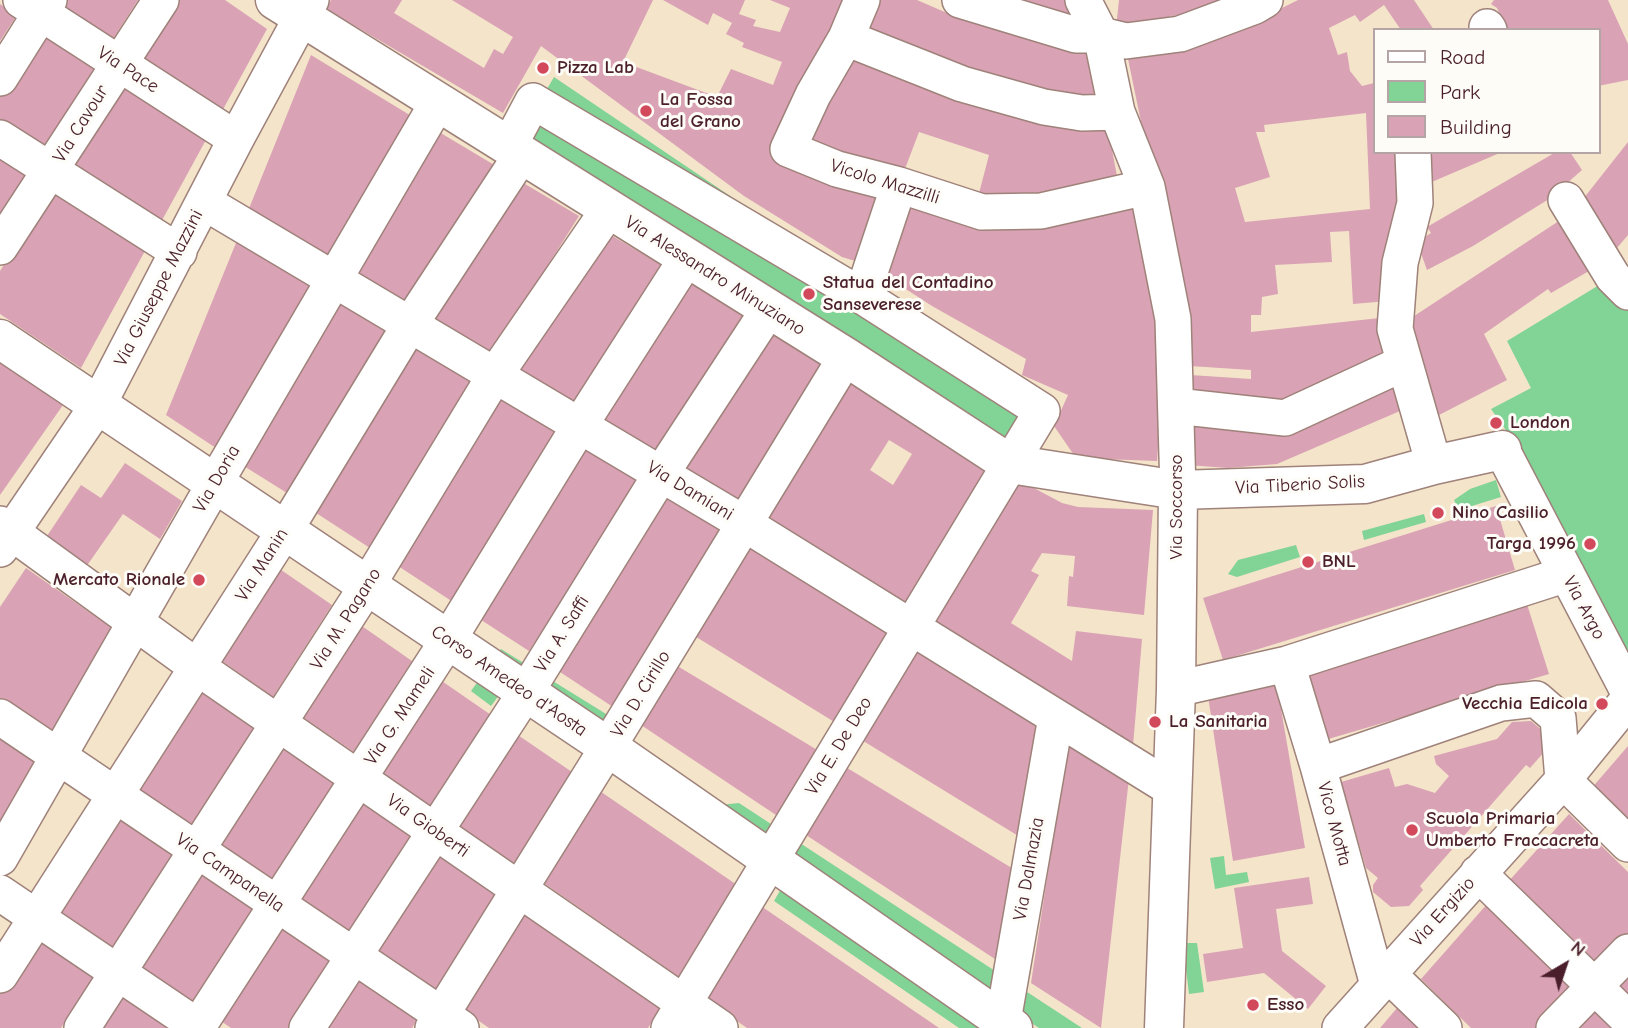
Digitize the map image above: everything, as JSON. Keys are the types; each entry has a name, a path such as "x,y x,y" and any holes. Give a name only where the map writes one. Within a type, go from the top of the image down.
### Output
{"street":[{"name":"Via Cavour","path":"0,247 161,0"},
{"name":"Vicolo Mazzilli","path":"862,0 846,38 813,95 788,149 837,169 899,185 982,212 1041,211 1147,187"},
{"path":"960,0 1076,35 1126,41 1180,34 1265,0"},
{"name":"Via Soccorso","path":"1083,0 1101,36 1117,112 1147,187 1173,319 1178,490 1176,689 1164,1028"},
{"path":"1101,36 1102,7 1106,0"},
{"name":"Via Pace","path":"37,4 118,63 236,139"},
{"path":"0,78 37,4"},
{"name":"Via Alessandro Minuziano","path":"296,5 438,102 846,357 1010,464 1178,490"},
{"name":"Via Giuseppe Mazzini","path":"4,535 98,405 236,139 296,5"},
{"path":"846,38 962,85 1044,107 1082,113 1117,112"},
{"name":"Via Manin","path":"0,975 285,530 515,150 533,101 862,296"},
{"name":"Via Doria","path":"0,858 438,102"},
{"path":"0,138 179,252"},
{"path":"1413,154 1415,203 1400,263 1395,329 1434,465"},
{"path":"862,296 899,185"},
{"path":"1566,200 1623,275"},
{"name":"Via Damiani","path":"204,202 745,524 1171,789"},
{"name":"Via M. Pagano","path":"82,1028 368,586 495,374 609,209"},
{"name":"Via G. Mameli","path":"198,1027 448,640 580,425 687,258"},
{"name":"Via E. De Deo","path":"676,1015 1042,411 862,296"},
{"name":"Via A. Saffi","path":"307,1028 526,692 661,474 769,309"},
{"name":"Corso Amedeo d'Aosta","path":"0,339 608,747 1008,1024"},
{"name":"Via D. Cirillo","path":"445,1024 520,889 846,357"},
{"path":"1176,406 1285,418 1404,363"},
{"name":"Via Tiberio Solis","path":"1178,490 1365,484 1502,450"},
{"name":"Via Argo","path":"1502,450 1628,691"},
{"name":"Via Gioberti","path":"4,535 136,622 197,667 520,889 676,1015 720,1028"},
{"path":"1176,689 1287,664 1567,574"},
{"name":"Vico Motta","path":"1287,664 1383,979"},
{"path":"1318,766 1501,704 1536,699 1558,718 1563,780 1628,844"},
{"name":"Via Ergizio","path":"1340,1028 1563,780 1628,700"},
{"name":"Via Campanella","path":"0,717 354,956 445,1024"},
{"name":"Via Dalmazia","path":"1008,1024 1056,717"},
{"path":"1478,873 1628,1019"},
{"path":"0,893 38,916 198,1027"},
{"path":"1554,1028 1628,951"},
{"path":"1383,979 1444,1028"}],"green space":[{"path":"554,77 742,204 763,239 1034,410 1016,451 517,140"},
{"path":"1609,279 1628,295 1628,653 1527,460 1491,409 1531,388 1507,341"},
{"path":"1496,480 1501,497 1459,510 1454,500 1470,489"},
{"path":"1424,514 1426,522 1364,540 1362,531"},
{"path":"1296,545 1300,557 1237,577 1228,574 1238,560"},
{"path":"501,649 611,717 602,731 514,675 491,706 471,691"},
{"path":"739,803 1082,1028 1039,1028 709,806"},
{"path":"1224,856 1226,875 1247,872 1249,882 1215,889 1210,858"},
{"path":"785,882 998,1028 959,1028 774,901"},
{"path":"1183,943 1197,943 1204,992 1189,994"}],"building":[{"path":"62,0 138,0 111,42 57,7"},
{"path":"174,0 225,0 267,29 221,113 136,58"},
{"path":"331,0 402,0 394,13 484,68 494,49 503,54 513,37 452,0 653,0 623,62 717,97 731,69 773,85 782,62 742,47 744,43 726,34 732,23 713,13 708,25 663,0 745,0 739,14 756,20 753,26 780,32 790,8 770,0 853,0 776,150 889,192 865,264 842,257 744,196 541,46 503,113 326,9"},
{"path":"871,0 917,0 954,16 1028,38 1093,53 1096,104 939,63 856,31"},
{"path":"997,0 1071,0 1078,5 1068,24"},
{"path":"1119,0 1237,0 1193,15 1169,16 1169,25 1116,28"},
{"path":"1298,0 1414,0 1433,28 1400,28 1384,5 1360,22 1355,15 1329,28 1338,55 1347,52 1350,71 1362,86 1372,84 1372,154 1402,154 1402,206 1388,301 1353,304 1349,231 1330,232 1332,262 1275,265 1278,294 1262,297 1261,315 1251,315 1251,332 1389,317 1390,365 1273,408 1190,402 1190,375 1251,379 1251,370 1190,366 1188,303 1172,229 1146,146 1128,59 1274,12","holes":["1366,113 1370,209 1245,222 1235,188 1270,177 1256,132 1265,132 1264,125"]},
{"path":"1494,0 1608,0 1628,44 1628,80 1600,86 1600,28 1506,28 1497,8 1491,4"},
{"path":"0,4 17,15 0,41"},
{"path":"42,30 96,66 43,148 0,120 0,95"},
{"path":"847,49 1107,123 1119,187 977,201 989,155 919,132 903,174 823,153 803,134"},
{"path":"311,55 413,117 330,259 248,211"},
{"path":"121,82 207,138 160,224 69,165"},
{"path":"439,132 496,166 407,305 354,273"},
{"path":"1628,142 1628,235 1611,255 1576,208"},
{"path":"0,154 28,172 0,215"},
{"path":"1422,154 1497,154 1427,184"},
{"path":"1553,154 1571,154 1582,170 1549,199 1473,246 1427,270 1417,242 1431,233 1427,227"},
{"path":"520,181 579,216 491,355 431,320"},
{"path":"53,188 146,249 81,368 0,314 0,271"},
{"path":"904,193 1133,199 1164,353 1157,461 1076,458 1054,426 1068,395 1022,375 1026,359 932,306 878,271"},
{"path":"1568,215 1601,264 1551,293 1548,289 1484,334 1507,380 1439,415 1418,374 1405,322"},
{"path":"604,231 663,266 576,406 515,370"},
{"path":"238,238 316,284 219,450 166,415"},
{"path":"687,281 746,316 657,454 599,420"},
{"path":"340,297 392,329 287,493 239,463"},
{"path":"769,330 826,365 739,504 681,469"},
{"path":"416,343 476,380 370,548 310,509"},
{"path":"0,362 63,405 0,495"},
{"path":"1393,376 1400,411 1277,464 1228,468 1187,465 1189,413 1253,417 1254,434 1276,432"},
{"path":"852,380 991,464 906,606 765,519","holes":["889,440 912,454 893,485 870,470"]},
{"path":"500,394 560,431 453,602 392,562"},
{"path":"583,445 640,479 529,651 475,616"},
{"path":"125,463 182,501 160,539 123,514 86,567 45,539 81,485 101,498"},
{"path":"1017,479 1062,503 1078,507 1153,510 1144,615 1067,606 1069,576 1073,577 1075,556 1042,553 1031,571 1039,575 1011,623 1072,661 1076,631 1142,639 1133,746 931,621"},
{"path":"665,494 723,530 613,707 554,668"},
{"path":"1496,506 1515,570 1223,660 1203,598"},
{"path":"749,545 891,632 836,723 693,635"},
{"path":"274,565 332,605 273,697 215,656"},
{"path":"26,568 116,631 55,738 0,700 0,607"},
{"path":"1526,601 1549,674 1325,740 1303,671"},
{"path":"359,624 412,661 354,752 301,716"},
{"path":"916,647 1037,721 1020,837 860,739"},
{"path":"674,664 819,751 779,817 638,723"},
{"path":"436,677 491,715 432,807 377,769"},
{"path":"1276,680 1305,848 1233,861 1208,696"},
{"path":"196,686 255,726 190,827 131,788"},
{"name":"Scuola Primaria Umberto Fraccacreta","path":"1531,721 1544,732 1545,751 1530,768 1526,765 1420,886 1423,890 1409,906 1391,907 1373,892 1373,885 1378,878 1366,868 1341,782 1389,768 1395,787 1407,784 1435,793 1449,776 1436,764 1434,756 1497,739 1512,722"},
{"path":"512,731 572,772 514,864 454,822"},
{"path":"0,738 40,765 0,834"},
{"path":"1068,741 1129,778 1101,1028 1031,983"},
{"path":"282,745 335,782 271,882 217,846"},
{"path":"1628,746 1628,827 1590,790"},
{"path":"844,766 1015,870 1001,963 803,833"},
{"path":"594,787 737,885 679,977 538,879"},
{"path":"359,798 413,835 349,934 295,898"},
{"path":"114,814 173,854 112,949 53,909"},
{"path":"1569,814 1628,872 1628,933 1595,967 1508,882"},
{"path":"436,851 496,893 435,991 373,950"},
{"path":"200,872 255,909 194,1003 139,967"},
{"path":"1309,877 1313,904 1276,909 1282,951 1326,986 1308,1009 1264,973 1207,982 1203,954 1243,948 1234,888"},
{"path":"1488,903 1575,988 1537,1028 1471,1028 1421,979"},
{"path":"758,904 939,1028 747,1028 702,997"},
{"path":"519,909 661,1007 648,1028 489,1028 459,1007"},
{"path":"278,925 333,961 289,1028 231,1028 218,1019"},
{"path":"36,935 96,975 61,1028 0,1028 0,992"},
{"path":"1628,972 1628,999 1615,986"},
{"path":"356,977 418,1018 412,1028 323,1028"},
{"path":"123,993 174,1028 100,1028"},
{"path":"1403,1001 1432,1028 1380,1028"},
{"path":"1594,1008 1615,1028 1574,1028"}],"place":[{"name":"Pizza Lab","path":"543,68"},
{"name":"La Fossa del Grano","path":"646,111"},
{"name":"Statua del Contadino Sanseverese","path":"809,294"},
{"name":"London","path":"1496,423"},
{"name":"Nino Casilio","path":"1438,513"},
{"name":"Targa 1996","path":"1590,544"},
{"name":"BNL","path":"1308,562"},
{"name":"Mercato Rionale","path":"199,580"},
{"name":"Vecchia Edicola","path":"1602,704"},
{"name":"La Sanitaria","path":"1155,722"},
{"name":"Scuola Primaria Umberto Fraccacreta","path":"1412,830"},
{"name":"Esso","path":"1253,1005"}]}
